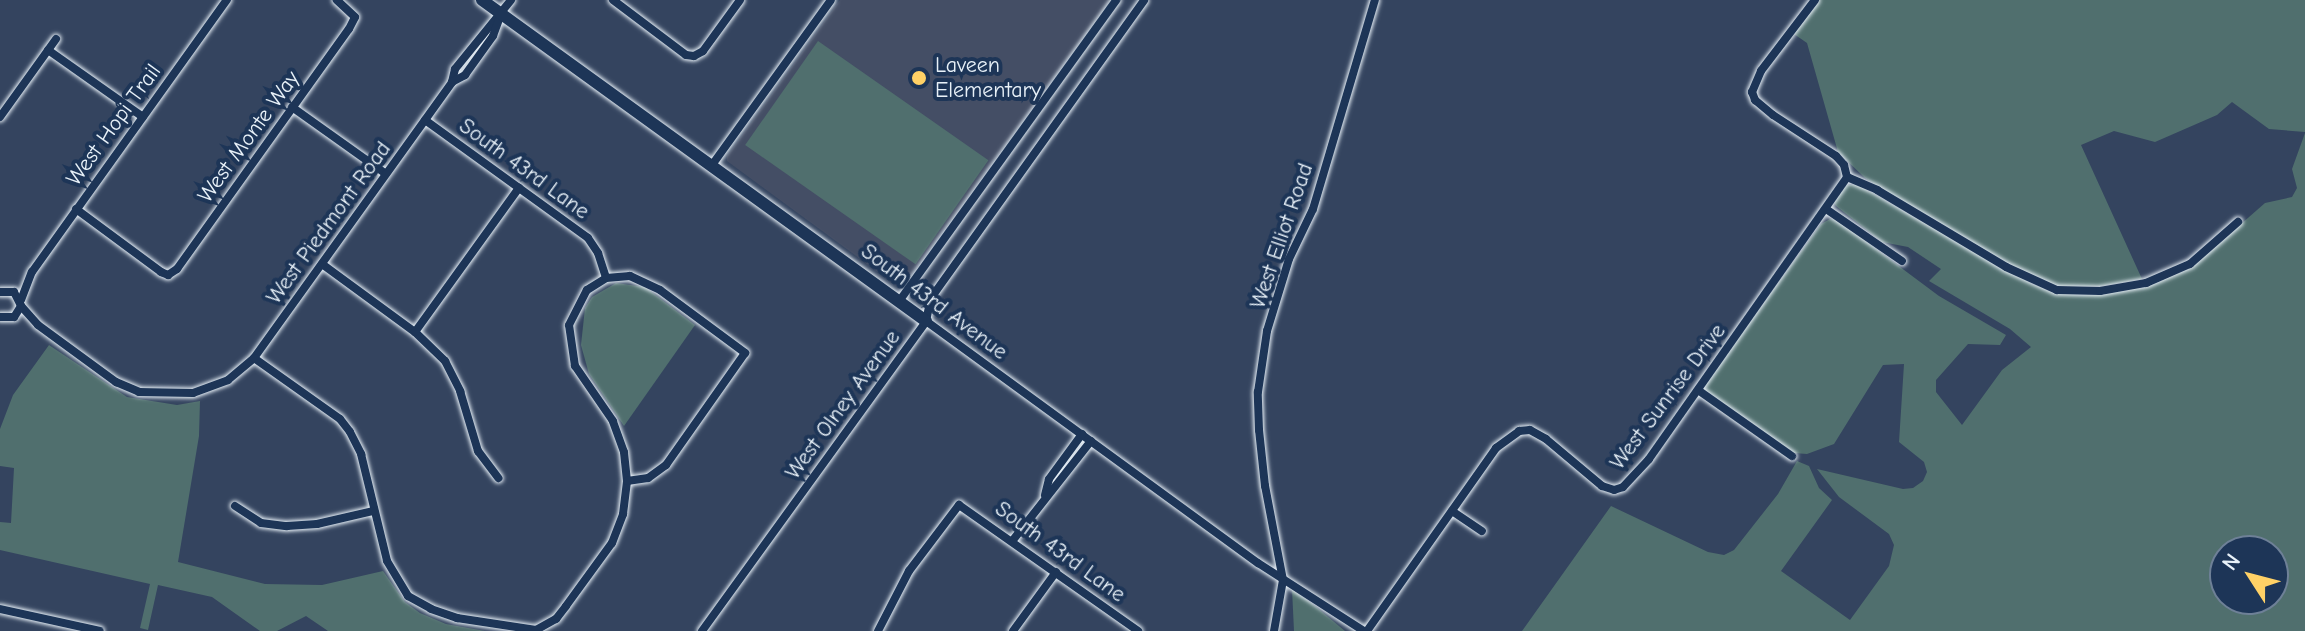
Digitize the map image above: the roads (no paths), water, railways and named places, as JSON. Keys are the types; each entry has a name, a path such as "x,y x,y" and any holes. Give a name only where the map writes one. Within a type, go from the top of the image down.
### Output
{"street":[{"name":"West Hopi Trail","path":"5,320 21,303 32,272 227,0"},
{"name":"West Monte Way","path":"76,209 168,275 177,269 355,17 337,0"},
{"name":"South 43rd Avenue","path":"482,0 1283,580 1297,585 1366,631"},
{"name":"West Piedmont Road","path":"38,325 116,382 139,392 193,393 228,380 254,358 452,82 465,75 493,36 501,14 511,0"},
{"path":"613,0 686,55 694,56 703,51 740,0"},
{"path":"712,165 831,0"},
{"path":"900,300 1116,0"},
{"name":"West Olney Avenue","path":"702,631 926,321 931,298 1144,0"},
{"name":"West Elliot Road","path":"1274,631 1283,580 1265,486 1258,392 1267,331 1289,259 1313,209 1375,0"},
{"path":"1815,0 1761,71 1752,92 1755,100 1836,156 1844,165 1847,177 1877,190 2006,267 2057,290 2100,291 2146,283 2190,264 2238,222"},
{"path":"0,117 56,39"},
{"path":"48,50 143,117"},
{"path":"292,107 386,174"},
{"name":"South 43rd Lane","path":"425,120 588,238 598,253 606,278"},
{"name":"West Sunrise Drive","path":"1366,631 1496,448 1519,431 1530,430 1546,439 1602,486 1614,490 1623,487 1649,459 1847,177"},
{"path":"415,332 519,188"},
{"path":"1826,209 1902,261"},
{"path":"322,264 415,332 450,368 478,451 498,478"},
{"name":"West Hopi Trail","path":"21,303 4,291 32,272"},
{"path":"254,358 340,419 361,454 373,511 391,572 408,596 443,613 522,631 547,626 612,543 623,514 627,481 619,436 575,366 569,325 587,290 606,278 630,276 648,282 745,353 666,465 648,478 627,481"},
{"path":"21,303 38,325"},
{"path":"5,320 38,325"},
{"path":"1698,390 1792,456"},
{"path":"1045,496 1049,479 1082,434"},
{"path":"1013,540 1045,496 1069,473 1091,441"},
{"path":"1059,466 1069,473"},
{"name":"South 43rd Lane","path":"878,631 909,571 959,505 1013,540 1138,631"},
{"path":"235,506 261,523 287,526 317,524 373,511"},
{"path":"1452,511 1482,531"},
{"path":"1013,631 1056,572"},
{"path":"0,609 97,631"}],"place":[{"name":"Laveen Elementary","path":"919,78"}]}
